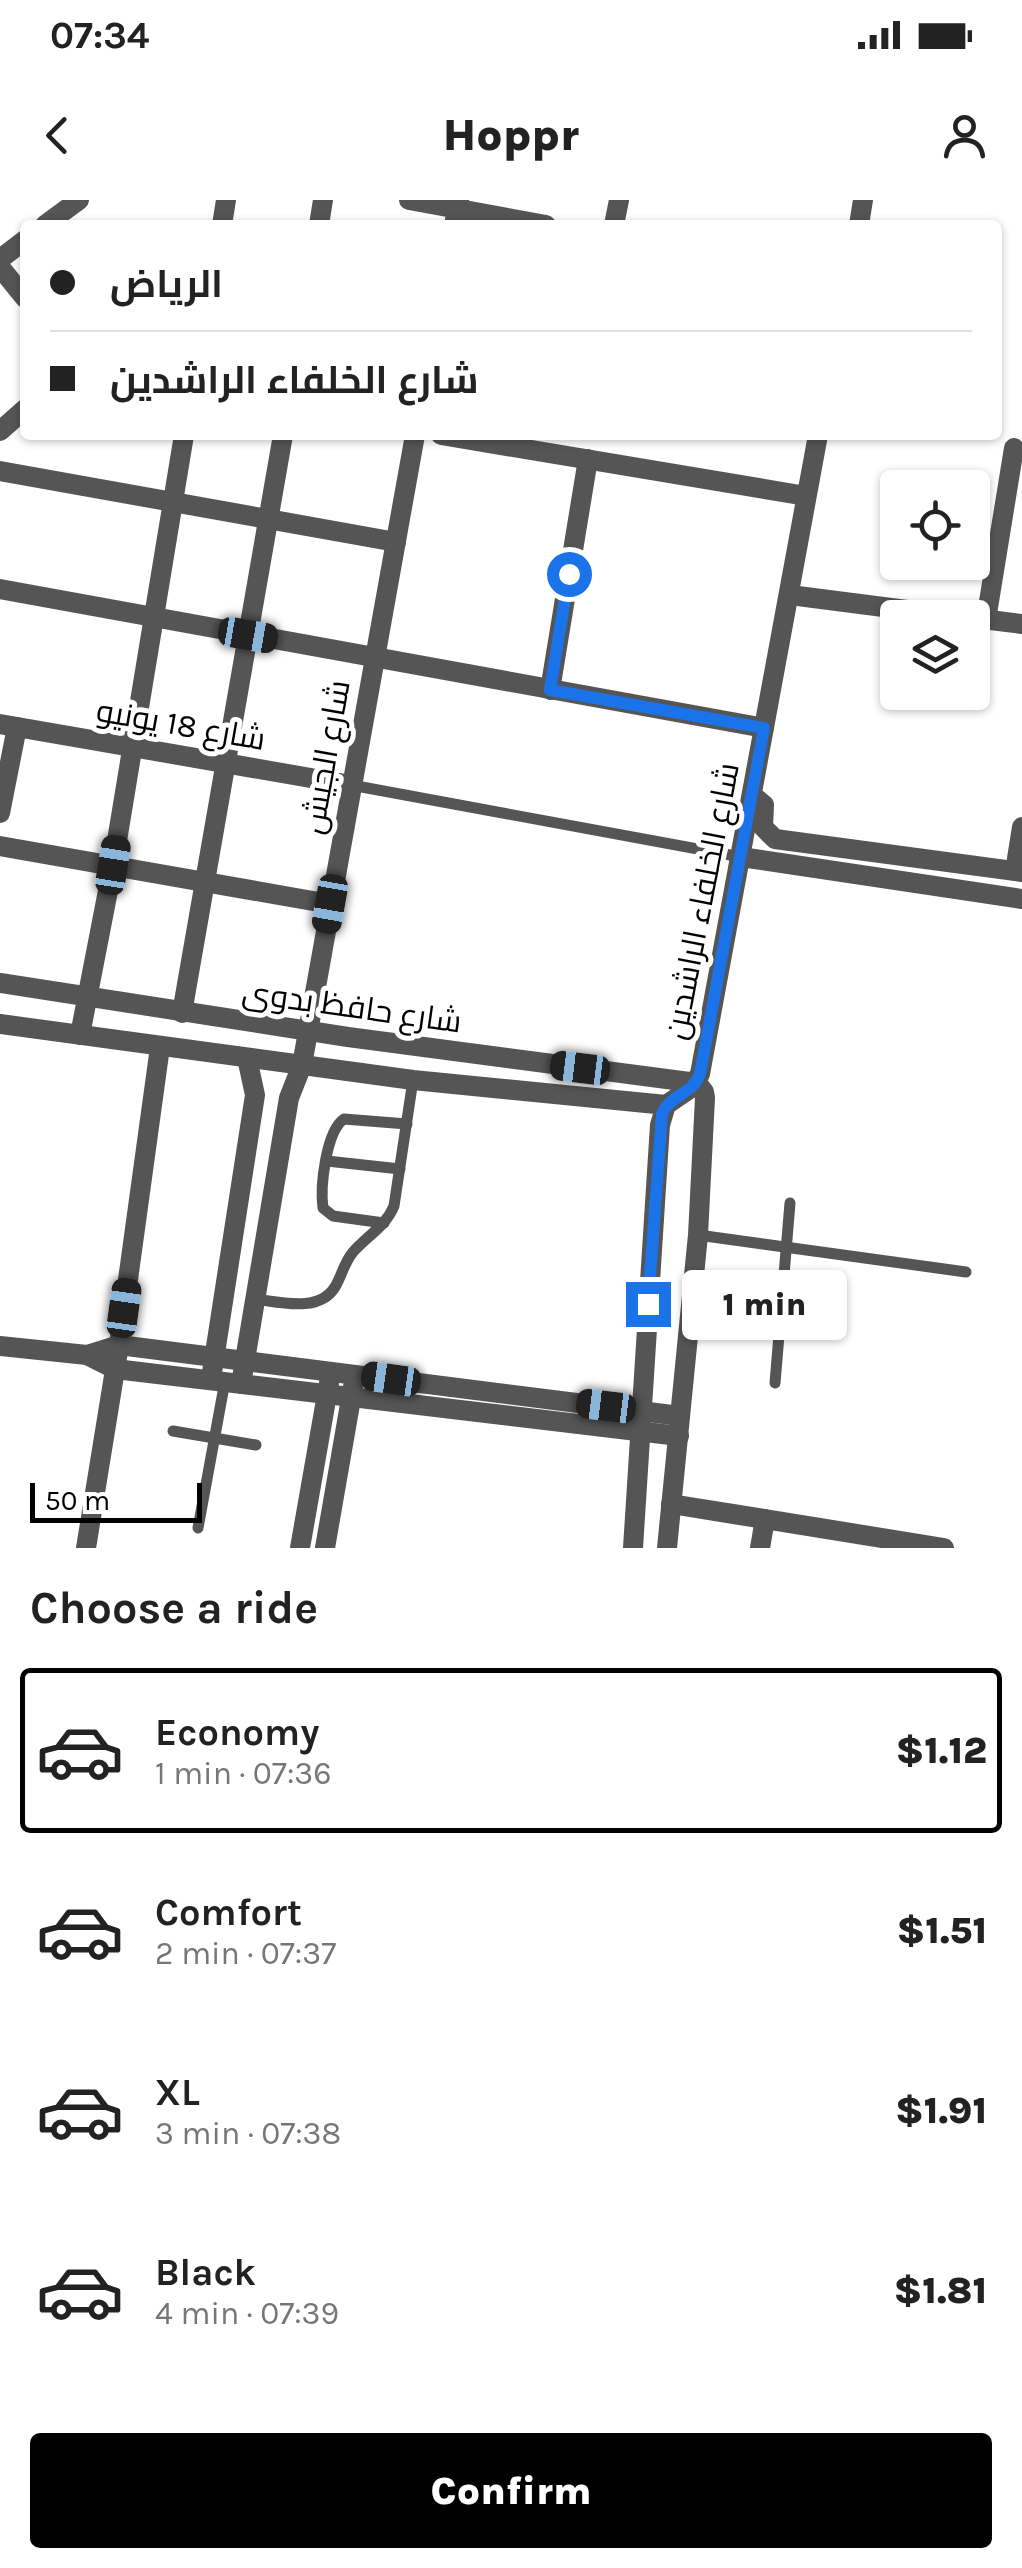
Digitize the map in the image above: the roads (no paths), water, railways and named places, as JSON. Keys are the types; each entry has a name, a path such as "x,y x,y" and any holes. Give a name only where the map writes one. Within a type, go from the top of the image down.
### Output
{"street":[{"path":"53,220 79,200"},
{"path":"409,200 514,220"},
{"path":"0,259 20,244"},
{"path":"0,267 20,292"},
{"path":"0,431 20,413"},
{"path":"80,1035 113,865 183,440"},
{"path":"182,1013 282,440"},
{"name":"شارع الجيش","path":"226,1382 245,1360 289,1098 302,1066 414,440"},
{"path":"472,440 806,496"},
{"name":"شارع الخلفاء الراشدين","path":"666,1105 697,1082 817,440"},
{"path":"980,600 1014,448"},
{"path":"550,690 588,459"},
{"path":"0,471 396,542"},
{"path":"0,589 764,728"},
{"path":"790,595 880,606"},
{"path":"990,620 1022,624"},
{"path":"0,813 8,725"},
{"name":"شارع 18 يونيو","path":"8,725 351,784"},
{"path":"752,795 764,805 763,826 775,839 1019,872 1022,827"},
{"path":"0,846 330,904"},
{"path":"741,857 1022,899"},
{"name":"شارع حافظ بدوى","path":"0,984 307,1031 697,1082"},
{"name":"شارع حافظ بدوى","path":"0,1024 413,1080 666,1105"},
{"path":"86,1548 160,1047"},
{"path":"226,1382 215,1356 256,1095 247,1058"},
{"name":"شارع الخلفاء الراشدين","path":"667,1548 698,1236 705,1098 697,1082"},
{"path":"633,1548 660,1125 666,1105"},
{"path":"87,1356 119,1345 215,1356 355,1374 640,1422"},
{"path":"0,1346 87,1356 115,1368 351,1397 679,1426"},
{"path":"300,1548 331,1371"},
{"path":"328,1548 355,1374"},
{"path":"671,1504 873,1542 944,1548"},
{"path":"760,1548 765,1520"}],"lane":[{"path":"351,784 741,857"},
{"path":"255,1299 305,1304 326,1297 334,1290 352,1253 384,1223 394,1206 413,1080"},
{"path":"384,1223 328,1212 322,1202 332,1130 344,1119 407,1124"},
{"path":"327,1160 400,1169"},
{"path":"775,1383 790,1203"},
{"path":"698,1236 966,1272"},
{"path":"198,1528 226,1382"},
{"path":"173,1431 256,1445"}]}
